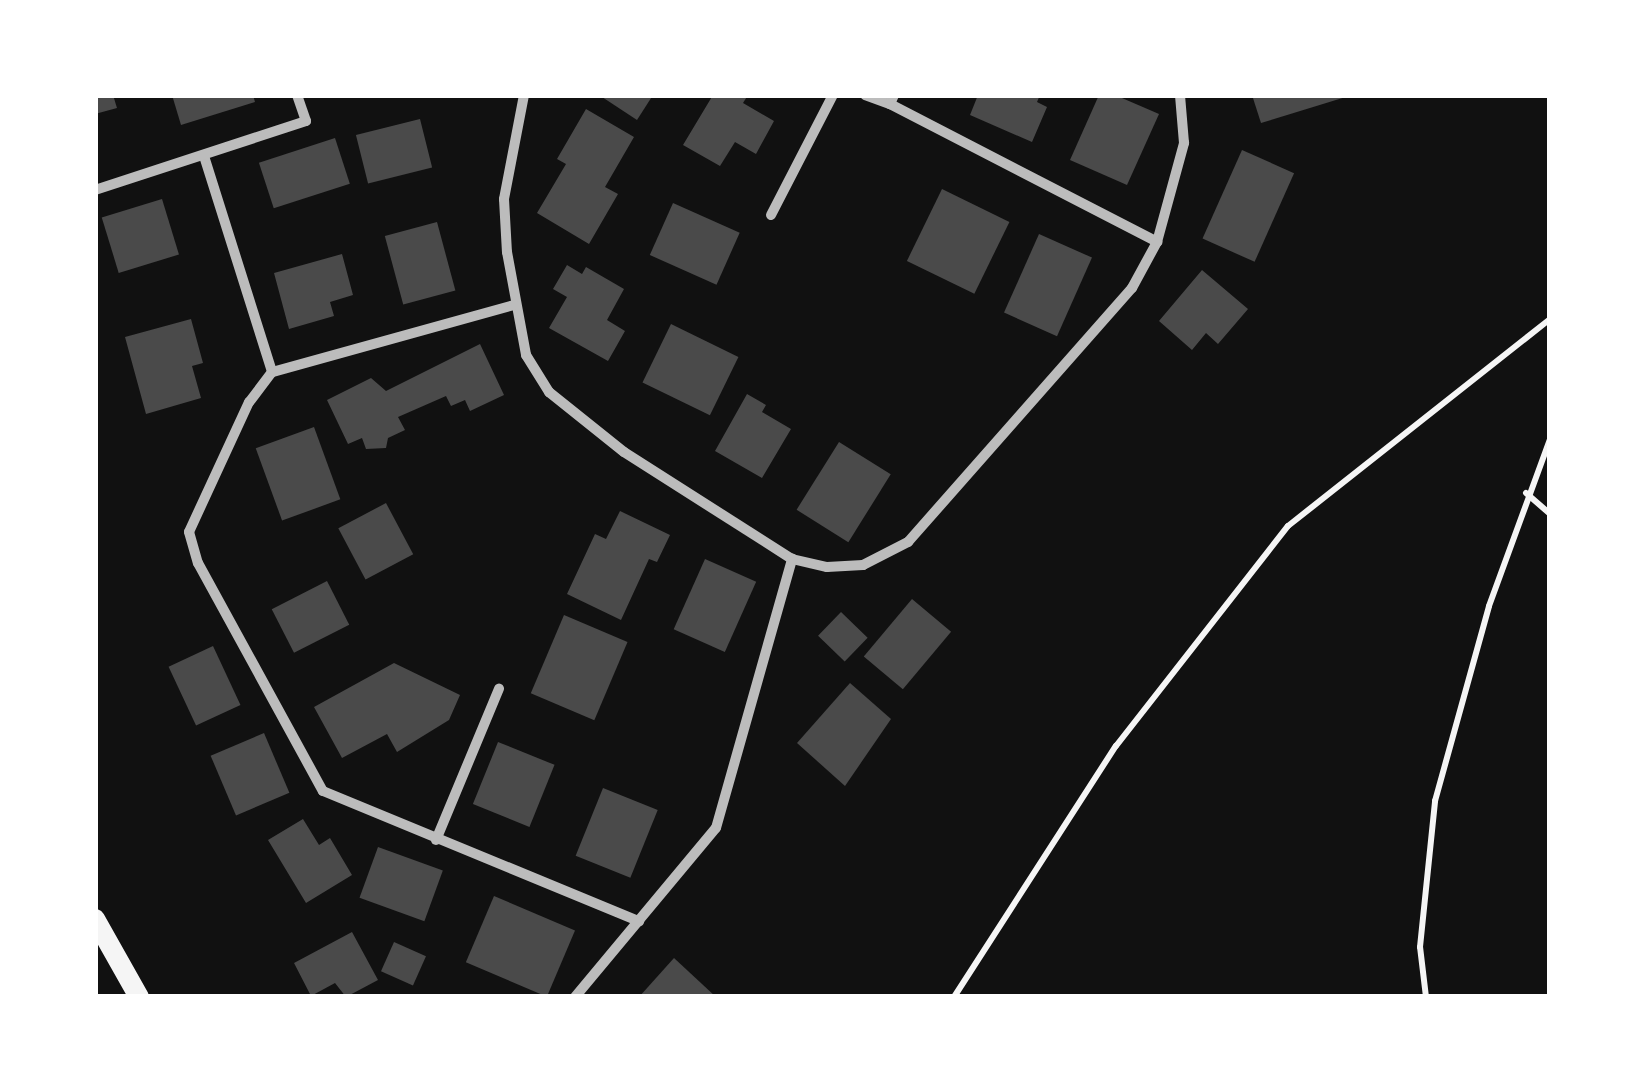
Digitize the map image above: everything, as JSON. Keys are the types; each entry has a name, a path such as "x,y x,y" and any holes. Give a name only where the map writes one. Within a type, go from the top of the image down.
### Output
{"main road":[{"path":"95,919 139,997"}],"street":[{"path":"95,190 306,120 298,95"},
{"path":"524,95 504,199 514,305 526,355 549,392 585,425 792,559 827,568 863,565 908,542 1100,327 1158,242 1184,144 1180,95"},
{"path":"771,215 833,95"},
{"path":"865,95 892,100 1158,242"},
{"path":"204,156 272,372"},
{"path":"514,305 272,372 249,402 189,532 198,563 323,791 638,922"},
{"path":"576,997 716,828 792,559"},
{"path":"436,840 499,689"}],"path":[{"path":"954,997 1116,746 1288,526 1550,320"},
{"path":"1426,997 1420,946 1435,802 1526,493 1550,439"},
{"path":"1526,493 1550,514"}],"building":[{"path":"95,95 113,95 117,108 95,114"},
{"path":"172,95 253,95 255,102 181,125"},
{"path":"599,95 653,95 637,120"},
{"path":"713,95 748,95 743,103 774,121 756,154 735,142 720,166 683,145"},
{"path":"978,95 1040,95 1037,102 1047,107 1032,142 970,115"},
{"path":"1099,95 1115,95 1159,114 1127,185 1070,160"},
{"path":"1252,95 1349,95 1349,96 1261,123"},
{"path":"586,109 634,137 605,187 618,194 589,244 537,213 566,164 557,159"},
{"path":"420,119 432,168 368,183 356,135"},
{"path":"335,138 350,184 274,208 259,163"},
{"path":"1242,150 1294,173 1255,262 1203,239"},
{"path":"942,189 1009,222 974,294 907,261"},
{"path":"162,199 179,254 119,273 102,217"},
{"path":"673,203 740,233 717,285 650,255"},
{"path":"437,222 455,291 403,305 385,236"},
{"path":"1039,234 1092,258 1057,336 1004,313"},
{"path":"342,254 353,295 330,302 334,316 289,329 274,273"},
{"path":"567,265 582,274 586,267 624,289 607,320 625,331 608,361 549,328 567,297 553,289"},
{"path":"1202,270 1248,309 1218,344 1206,333 1192,350 1159,321"},
{"path":"191,319 203,363 192,366 201,398 146,414 125,337"},
{"path":"671,324 738,357 710,415 643,382"},
{"path":"480,344 504,395 470,411 465,400 451,406 446,396 398,417 405,430 388,438 386,448 366,449 362,438 348,444 327,400 371,378 386,391"},
{"path":"747,394 766,405 762,412 791,429 762,478 715,451"},
{"path":"314,427 340,499 282,521 256,448"},
{"path":"839,442 891,474 848,542 797,510"},
{"path":"386,503 413,554 366,580 338,528"},
{"path":"620,511 670,535 657,562 649,559 621,620 567,594 595,534 606,539"},
{"path":"705,559 756,582 725,652 674,629"},
{"path":"327,581 349,625 294,653 272,609"},
{"path":"912,599 951,632 903,689 864,656"},
{"path":"841,612 868,638 845,661 818,636"},
{"path":"564,615 628,642 594,720 531,693"},
{"path":"213,646 240,705 196,726 169,667"},
{"path":"394,663 460,695 449,720 397,752 387,734 342,758 314,707"},
{"path":"850,683 891,719 845,786 797,743"},
{"path":"264,733 289,793 236,815 211,756"},
{"path":"498,742 555,765 529,827 473,804"},
{"path":"603,788 658,810 630,878 576,856"},
{"path":"303,819 319,845 330,838 352,875 306,903 268,840"},
{"path":"378,847 443,871 424,921 360,898"},
{"path":"494,896 575,930 547,997 466,962"},
{"path":"352,932 378,980 346,997 335,983 311,996 294,963"},
{"path":"394,942 426,956 413,985 381,971"},
{"path":"674,958 716,997 639,997"}]}
